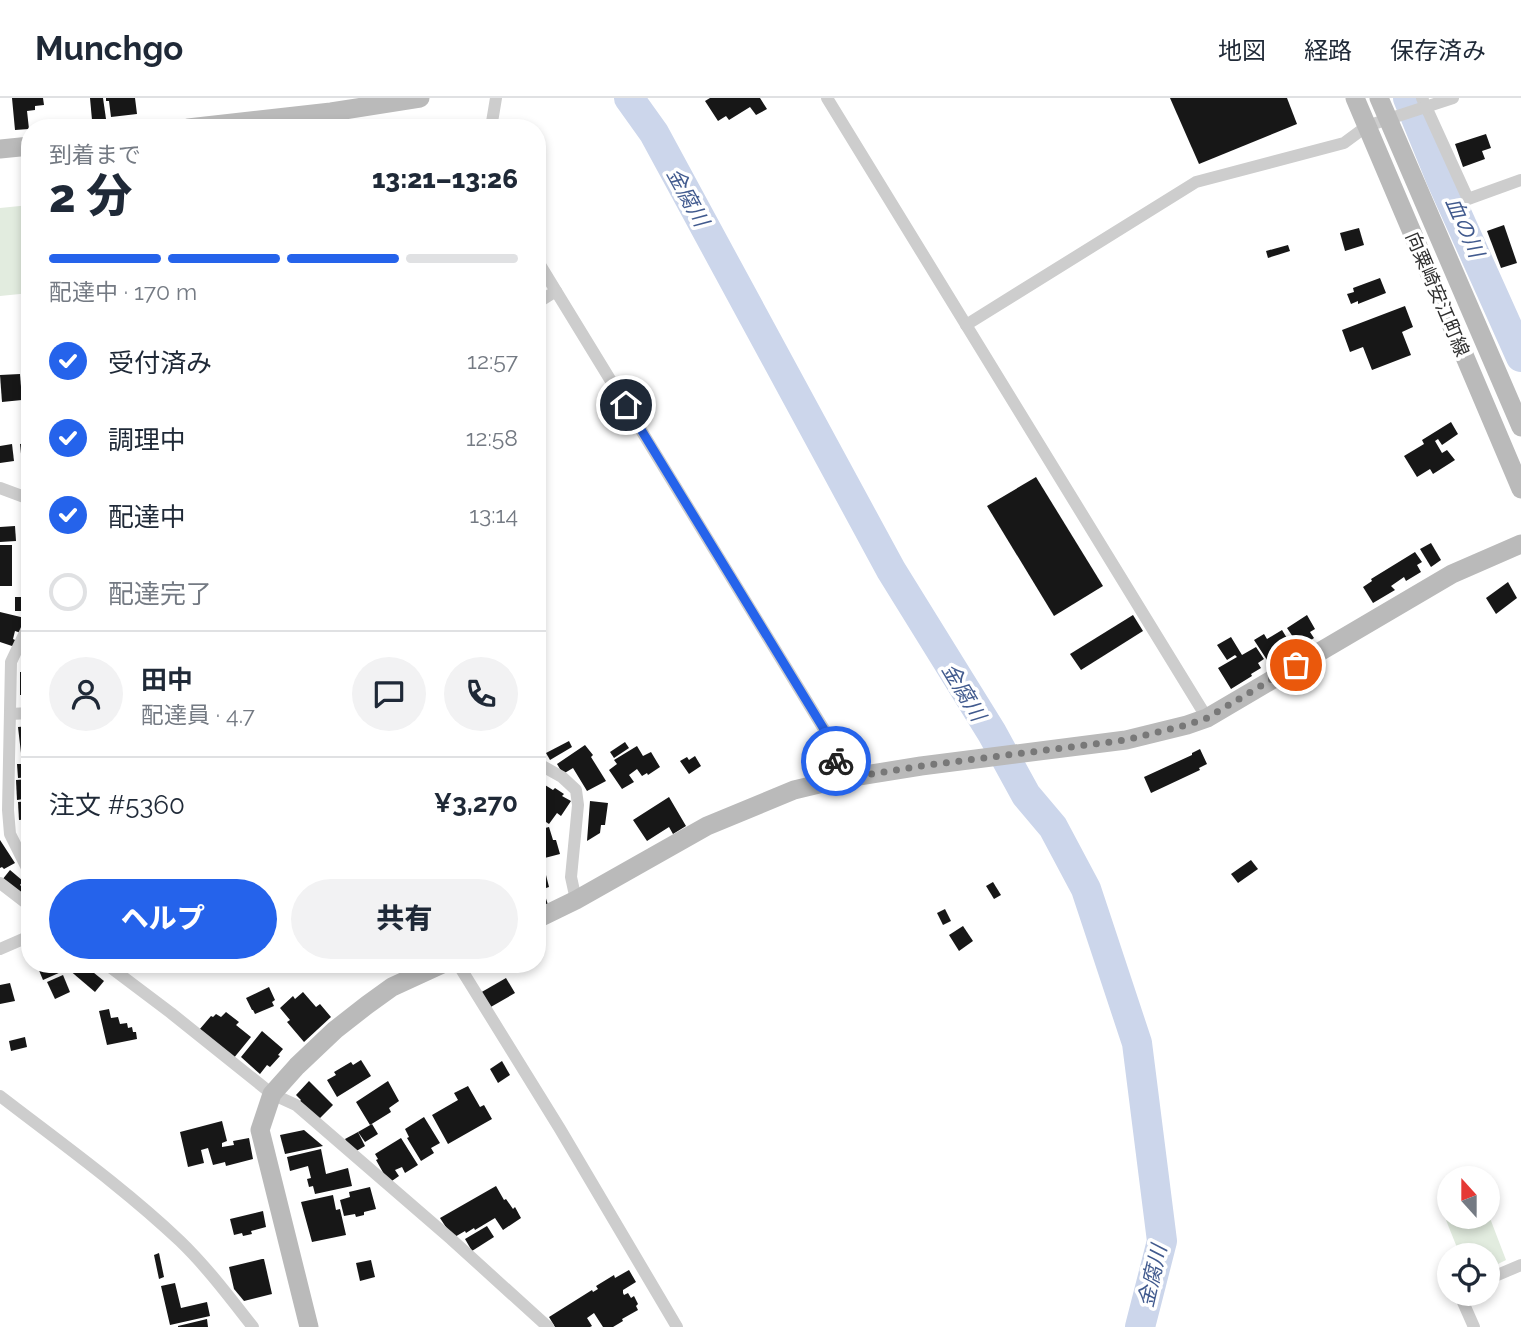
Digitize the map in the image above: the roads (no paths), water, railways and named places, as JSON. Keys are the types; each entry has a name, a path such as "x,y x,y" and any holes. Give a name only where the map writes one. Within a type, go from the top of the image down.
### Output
{"street":[{"path":"251,119 330,105 420,98"},
{"path":"492,119 496,98"},
{"path":"827,98 1207,718"},
{"name":"向粟崎安江町線","path":"1355,98 1521,489"},
{"name":"向粟崎安江町線","path":"1378,98 1521,426"},
{"path":"966,325 1196,182 1344,143 1367,127 1424,104 1453,98"},
{"path":"1424,104 1468,199 1521,180"},
{"path":"0,149 21,147"},
{"path":"546,275 833,744 840,779"},
{"path":"546,297 556,291"},
{"path":"0,488 21,496"},
{"path":"546,915 707,825 794,790 840,779 1126,740 1207,718 1452,574 1521,544"},
{"path":"21,641 11,662 8,810 10,834 21,856"},
{"path":"10,714 21,713"},
{"path":"546,768 562,776 576,790 578,805 571,877 576,900"},
{"path":"0,883 21,899"},
{"path":"0,949 21,940"},
{"path":"118,973 272,1094 296,1105 548,1327"},
{"path":"309,1327 260,1130 272,1094 297,1066 367,1004 392,987 422,973"},
{"path":"464,973 677,1327"},
{"path":"0,1096 147,1211 216,1280 253,1327"},
{"path":"1500,1274 1521,1265"},
{"path":"1465,1306 1474,1327"}],"waterway":[{"name":"金腐川","path":"629,98 654,133 891,570 992,733 1026,795 1053,827 1086,889 1137,1043 1162,1241 1140,1327"},
{"name":"血の川","path":"1408,98 1441,179 1521,357"}]}
